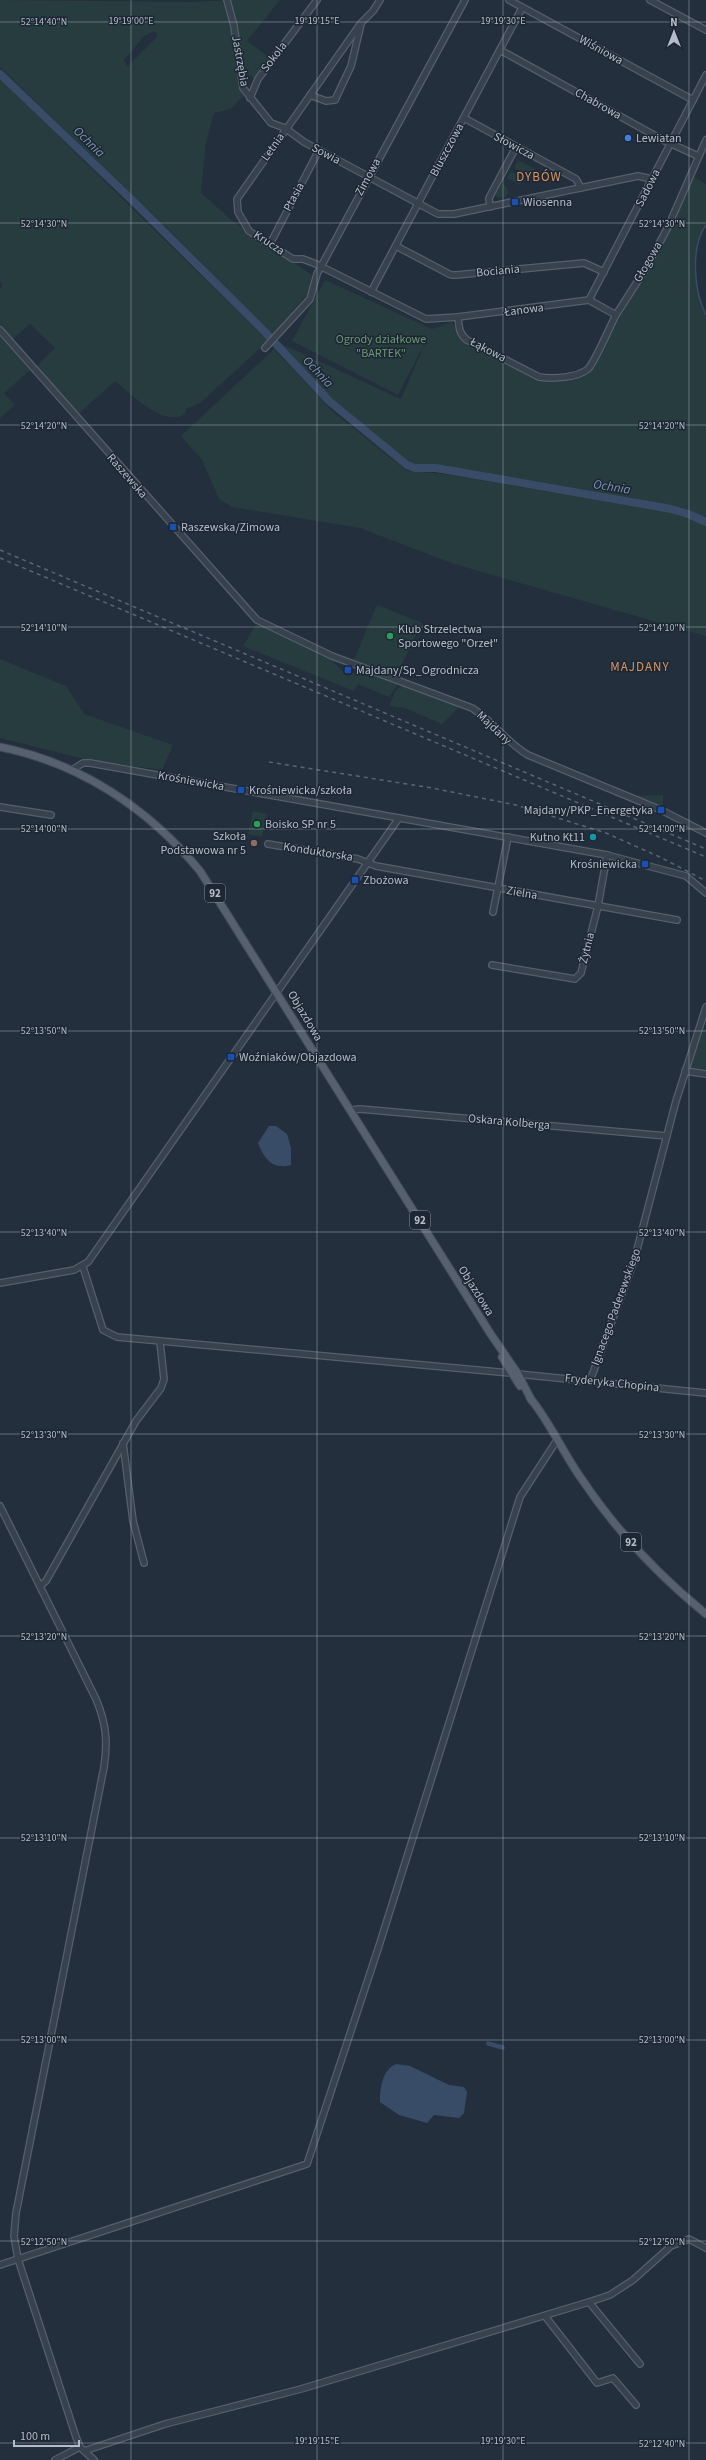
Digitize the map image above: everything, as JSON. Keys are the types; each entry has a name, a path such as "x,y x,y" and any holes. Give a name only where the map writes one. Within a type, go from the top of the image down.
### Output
{"main road":[{"name":"92","path":"0,747 40,758 72,770"},
{"name":"Objazdowa","path":"72,770 109,789 156,824 181,848 208,883 278,992 532,1401 596,1499 625,1536 663,1576 706,1614"}],"street":[{"name":"Jastrzębia","path":"227,0 234,26 243,88 271,122 285,128"},
{"name":"Sokola","path":"250,98 258,79 318,0"},
{"name":"Letnia","path":"236,199 361,22 373,11 380,0"},
{"name":"Zimowa","path":"265,348 310,299 321,266 368,176 465,0"},
{"name":"Wiśniowa","path":"508,0 693,100"},
{"path":"650,0 706,30"},
{"name":"Bluszczowa","path":"371,292 522,8"},
{"path":"310,95 330,102 335,100 351,66 361,22"},
{"name":"Chabrowa","path":"500,50 671,143 698,156"},
{"name":"Sadowa","path":"589,300 706,75"},
{"name":"Słowicza","path":"464,118 576,179 581,188"},
{"name":"Sowia","path":"285,128 319,150 368,176"},
{"name":"Głogowa","path":"616,315 646,268 668,227 681,201 698,156 706,140"},
{"path":"490,207 489,198 516,147"},
{"name":"Ptasia","path":"270,244 319,150"},
{"path":"368,176 419,204 443,215 490,207 638,176 652,179"},
{"name":"Krucza","path":"236,199 238,212 249,231 293,259 303,259 321,266"},
{"name":"Bociania","path":"396,246 451,275 584,263 604,272"},
{"path":"321,266 426,320 458,317"},
{"path":"589,300 616,315"},
{"name":"Łanowa","path":"458,317 589,300"},
{"name":"Łąkowa","path":"458,317 459,330 467,340 539,376 548,378 579,374 589,368 616,315"},
{"name":"Raszewska","path":"0,330 257,620"},
{"name":"Majdany","path":"257,620 332,656 472,708 490,721 514,747 528,755 661,810 706,832"},
{"name":"Krośniewicka","path":"72,770 83,763 90,763 508,837 606,856 686,876 706,893"},
{"path":"0,807 51,815"},
{"path":"0,1283 83,1267 399,818"},
{"path":"493,912 508,837"},
{"name":"Konduktorska","path":"268,844 358,859 368,863"},
{"name":"Żytnia","path":"492,965 575,979 578,977 581,974 598,906 606,856"},
{"name":"Zielna","path":"368,863 376,866 498,889 677,920"},
{"name":"Ignacego Paderewskiego","path":"590,1381 634,1261 685,1071 706,1007"},
{"path":"685,1071 706,1074"},
{"name":"Oskara Kolberga","path":"351,1110 360,1109 667,1136"},
{"name":"Fryderyka Chopina","path":"83,1267 103,1330 117,1338 706,1393"},
{"path":"40,1586 46,1581 136,1421 161,1388 164,1379 160,1342"},
{"path":"0,2265 307,2164 378,1949 520,1497 557,1440"},
{"path":"123,1443 133,1521 144,1563"},
{"path":"0,1506 96,1699 106,1726 107,1740 104,1767 16,2213 14,2236 18,2260 82,2449 94,2460"},
{"path":"55,2460 82,2449 165,2424 301,2389 590,2302 610,2295 633,2280 671,2246 689,2239 706,2248"},
{"path":"590,2302 640,2364"},
{"path":"545,2316 597,2383 613,2378 636,2405"}],"green space":[{"path":"0,0 193,2 228,0 238,75 243,96 231,109 214,113 206,142 201,193 235,223 312,275 309,292 272,336 171,232 0,67","holes":["155,31 158,36 127,67 124,60 144,36"]},
{"path":"230,0 280,0 247,41 270,58 255,79 244,72"},
{"path":"0,79 268,341 200,403 186,409 185,414 177,417 167,417 158,413 148,408 115,381 77,415 35,368 55,348 30,324 12,340 0,326 0,289 3,286 0,281"},
{"path":"518,160 535,169 530,177 514,168"},
{"path":"511,171 524,178 520,185 507,178"},
{"name":"Ogrody działkowe \"BARTEK\"","path":"692,176 706,184 706,223 697,243 695,268 698,294 706,317 706,520 689,511 668,506 404,462 367,429 349,416 275,341 401,399 427,339 398,395 292,341 325,280 432,329 452,322 461,338 501,359 548,380 584,375 592,367 649,267 686,193"},
{"path":"498,184 504,184 508,188 508,194 504,198 498,198 494,194 494,188"},
{"path":"0,335 30,370 4,393 15,405 0,418"},
{"path":"274,349 332,411 407,471 443,474 673,513 696,521 706,527 706,636 454,564 360,528 232,507 219,499 202,460 181,436"},
{"name":"Klub Strzelectwa Sportowego \"Orzeł\"","path":"377,605 422,623 396,676 354,660"},
{"path":"257,623 329,658 349,677 350,674 365,672 399,683 389,697 358,684 354,691 243,646"},
{"path":"0,659 66,686 84,714 173,745 162,770 88,760 0,738"},
{"path":"403,685 459,707 442,724 405,708 389,706 396,690"},
{"path":"663,795 663,808 632,796"},
{"name":"Boisko SP nr 5","path":"253,811 267,814 262,837 248,834"},
{"path":"703,1028 706,1029 706,1072 690,1070"}],"water":[{"path":"269,1126 276,1126 287,1134 291,1148 291,1165 279,1166 270,1162 263,1154 258,1143"},
{"path":"487,2041 503,2045 505,2048 503,2050 486,2045"},
{"path":"396,2064 410,2066 449,2085 464,2087 467,2092 464,2113 459,2118 434,2115 427,2123 399,2115 380,2102 381,2086 385,2075 391,2067"}],"waterway":[{"name":"Ochnia","path":"0,74 132,200 264,331 329,401 407,465 415,468 436,468 671,509 688,514 706,522"},
{"path":"706,225 701,234 696,257 699,294 706,315"}],"railway":[{"path":"0,550 706,849"},
{"path":"0,558 706,857"},
{"path":"269,762 432,788 516,805 606,833 660,857 706,881"}],"place":[{"name":"Lewiatan","path":"628,138"},
{"name":"Wiosenna","path":"515,202"},
{"name":"Raszewska/Zimowa","path":"173,527"},
{"name":"Klub Strzelectwa Sportowego \"Orzeł\"","path":"390,636"},
{"name":"Majdany/Sp_Ogrodnicza","path":"348,670"},
{"name":"Krośniewicka/szkoła","path":"241,790"},
{"name":"Majdany/PKP_Energetyka","path":"661,810"},
{"name":"Boisko SP nr 5","path":"257,824"},
{"name":"Kutno Kt11","path":"593,837"},
{"name":"Szkoła Podstawowa nr 5","path":"254,843"},
{"name":"Krośniewicka","path":"645,864"},
{"name":"Zbożowa","path":"355,880"},
{"name":"Woźniaków/Objazdowa","path":"231,1057"}],"district":[{"name":"DYBÓW","path":"539,177"},
{"name":"MAJDANY","path":"640,667"}]}
